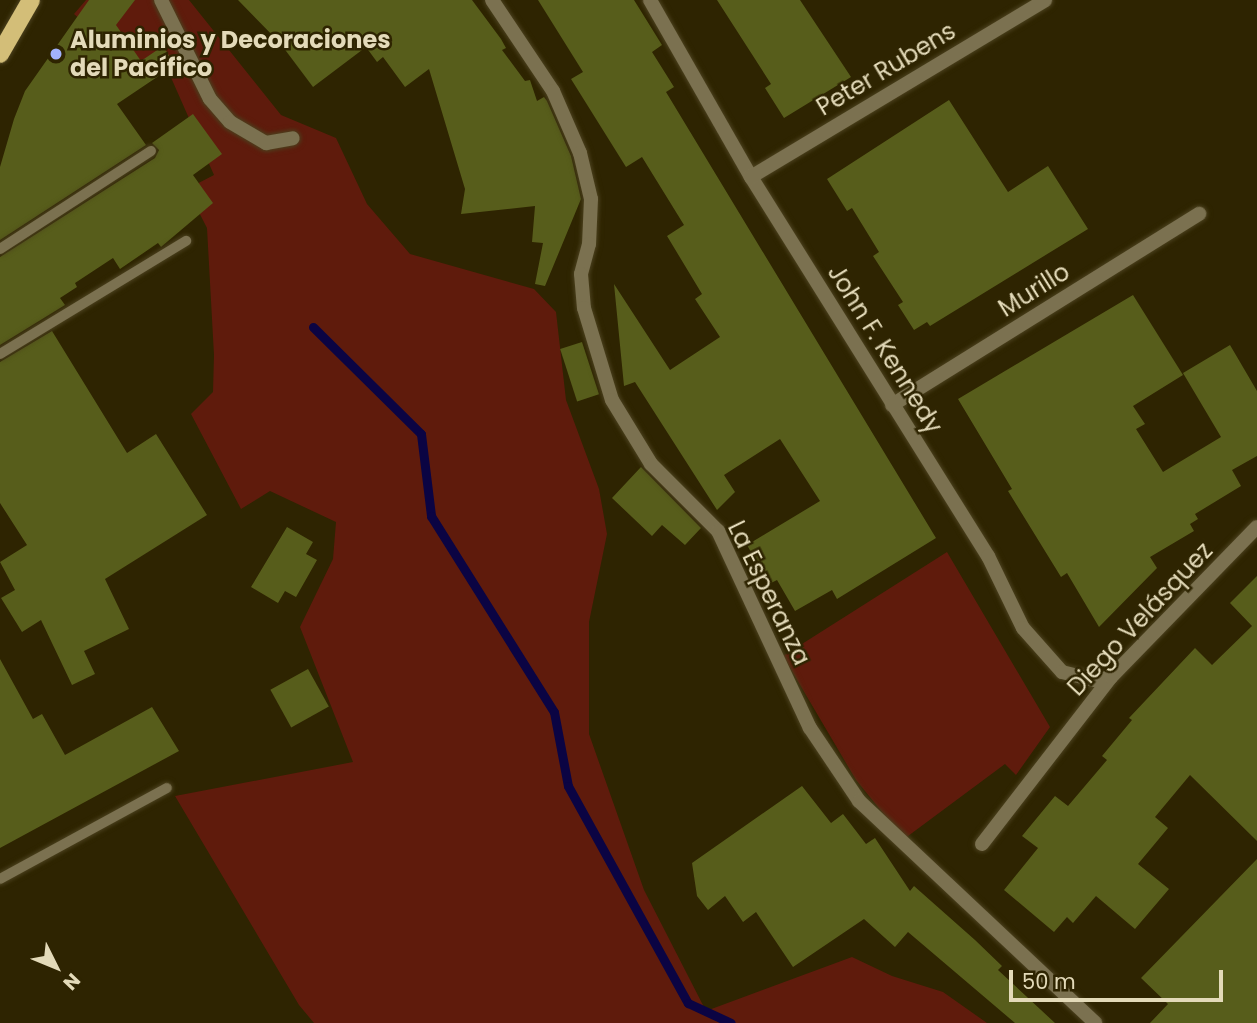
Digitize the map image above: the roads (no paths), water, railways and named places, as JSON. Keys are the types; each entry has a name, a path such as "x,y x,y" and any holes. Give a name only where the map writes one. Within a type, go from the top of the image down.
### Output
{"main road":[{"path":"0,54 30,2"}],"street":[{"path":"161,0 210,99 230,122 266,143 293,138"},
{"name":"La Esperanza","path":"492,0 553,91 580,153 591,199 589,244 581,274 584,308 612,400 651,464 719,531 804,716 859,801 1095,1023"},
{"name":"John F. Kennedy","path":"650,0 751,177 988,556 1023,628 1048,661 1076,677 1111,677"},
{"name":"Peter Rubens","path":"751,177 1045,0"},
{"name":"Murillo","path":"892,405 1199,214"},
{"name":"Diego Velásquez","path":"982,844 1111,677 1257,527"}],"lane":[{"path":"0,250 151,151"},
{"path":"0,354 186,241"},
{"path":"0,879 167,788"}],"waterway":[{"path":"313,327 421,434 431,516 554,712 568,786 688,1003 731,1023"}],"place":[{"name":"Aluminios y Decoraciones del Pacífico","path":"56,54"}]}
